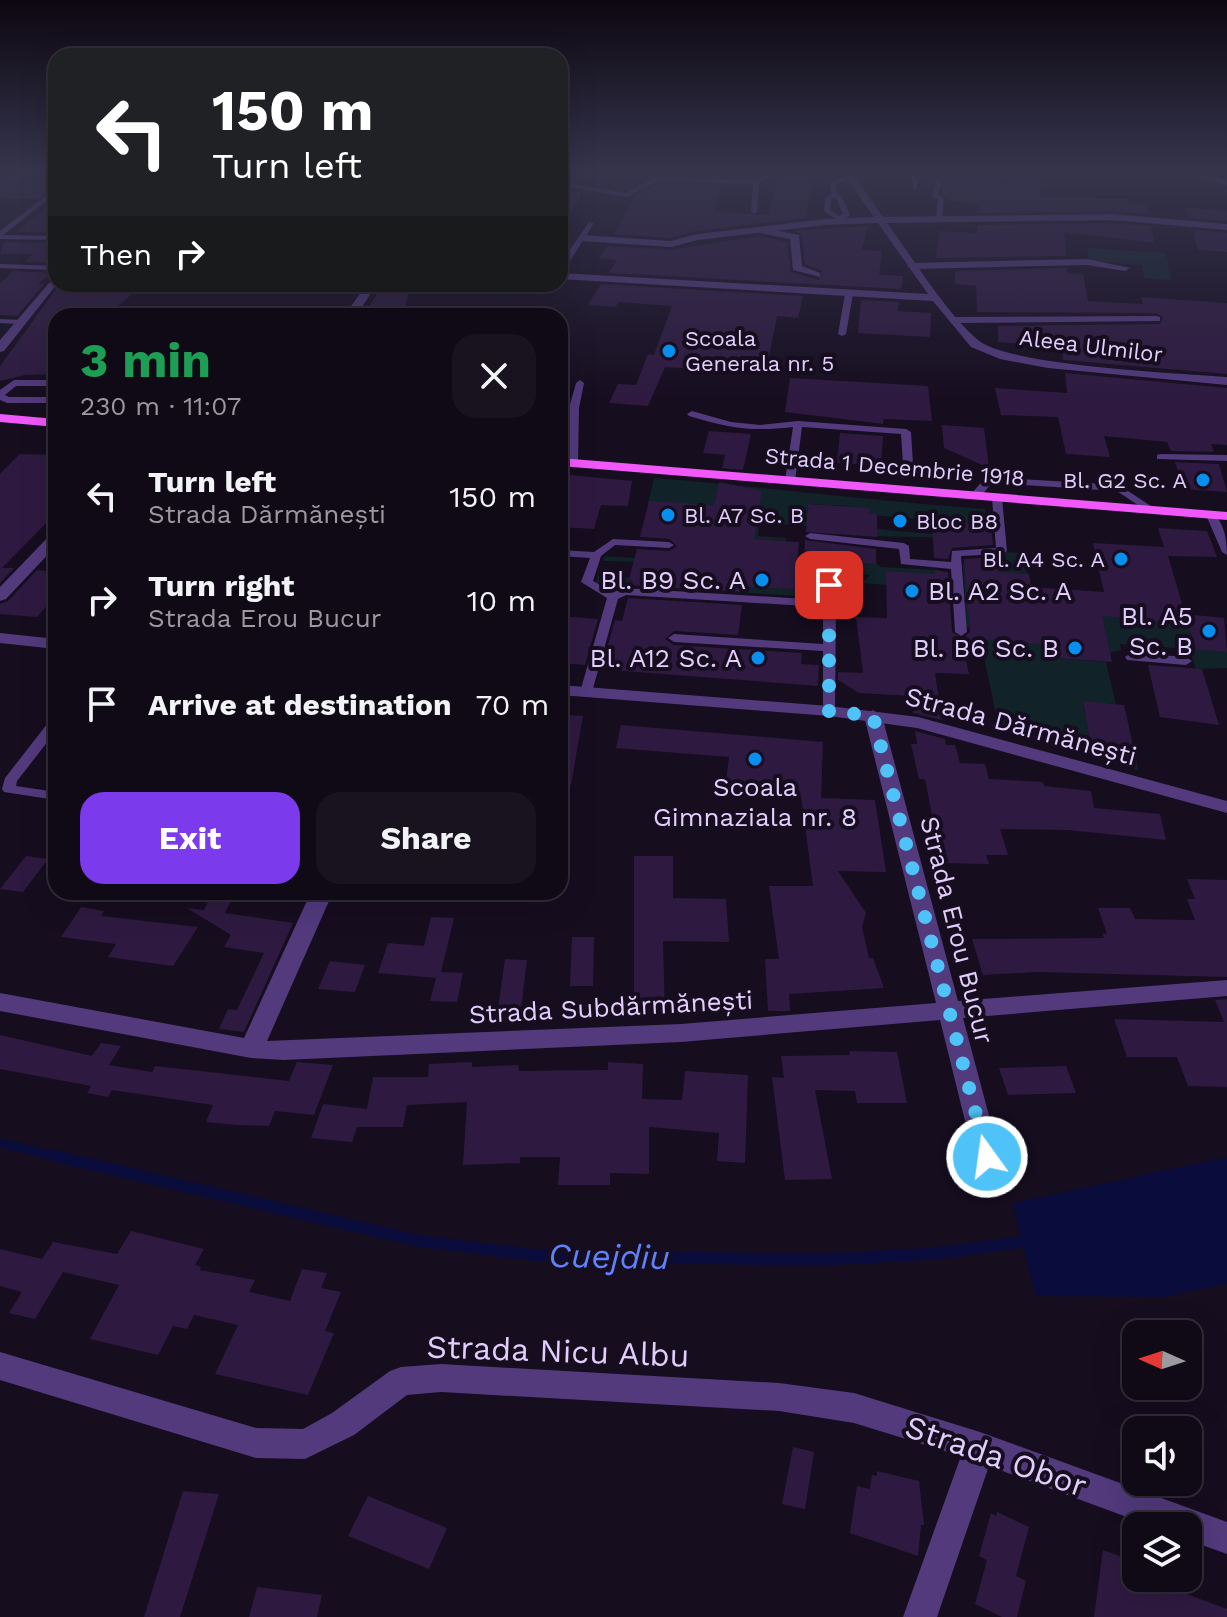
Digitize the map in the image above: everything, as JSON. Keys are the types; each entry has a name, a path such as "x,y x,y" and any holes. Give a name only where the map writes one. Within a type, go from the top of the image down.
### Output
{"main road":[{"path":"0,418 48,422"},
{"name":"Strada 1 Decembrie 1918","path":"568,462 1219,515"}],"street":[{"path":"796,248 797,268 816,275"},
{"name":"Aleea Ulmilor","path":"900,248 975,344 1013,358 1227,381"},
{"path":"912,266 1087,262 1125,268"},
{"path":"568,276 936,298"},
{"path":"0,348 48,288"},
{"path":"954,320 1156,319"},
{"path":"0,596 48,545"},
{"path":"0,638 48,643"},
{"name":"Strada Dărmănești","path":"568,691 829,711 941,727 1227,807"},
{"name":"Strada Erou Bucur","path":"873,716 987,1157"},
{"path":"251,1049 318,900"},
{"name":"Strada Subdărmănești","path":"0,1002 251,1049 650,1034 949,1013 1227,988"},
{"name":"Strada Nicu Albu","path":"0,1366 256,1443 305,1444 343,1424 401,1381 441,1378 779,1397 854,1408"},
{"name":"Strada Obor","path":"854,1408 980,1447 1227,1538"},
{"path":"920,1617 980,1447"}],"lane":[{"path":"0,266 48,268"},
{"path":"842,334 849,294"},
{"path":"0,321 21,322"},
{"path":"48,383 14,383 0,395 7,400 48,400"},
{"path":"568,448 580,383"},
{"path":"568,408 574,408"},
{"path":"692,414 730,425 760,428 798,424 906,432 908,464"},
{"path":"790,481 798,424"},
{"path":"1160,457 1227,458"},
{"path":"975,496 989,480 1119,488 1152,510"},
{"path":"961,632 956,553 1002,551 997,498"},
{"path":"1219,515 1227,552"},
{"path":"810,536 904,546 905,562 956,566"},
{"path":"613,597 587,582 596,555 613,542 669,545"},
{"path":"568,553 596,555"},
{"path":"829,585 829,711"},
{"path":"586,692 613,597 624,591 830,604"},
{"path":"674,638 829,648"},
{"path":"1131,657 1186,661"},
{"path":"48,735 10,781 9,789 48,795"}],"shaded area":[{"path":"1087,248 1166,253 1171,280 1144,278 1142,265 1089,261"},
{"path":"654,478 985,509 986,524 868,515 847,506 808,504 807,516 887,530 996,539 870,536 870,530 759,523 758,536 786,538 786,541 773,540 726,552 937,570 937,577 889,571 887,585 862,583 870,575 799,570 796,596 596,583 598,575 770,589 645,562 603,561 605,556 678,561 684,534 660,503 648,503"},
{"path":"1005,552 1023,553 1027,574 968,571 1151,621 1188,622 1195,647 1227,652 1227,668 1196,669 1189,649 1120,644 1121,650 1110,653 1107,641 966,627 963,563 1007,566"},
{"path":"980,638 1041,643 1043,657 1106,662 1116,704 1083,702 1093,757 999,729"},
{"path":"1100,759 1137,763 1138,770"},
{"path":"1227,1157 1227,1284 1163,1297 1036,1296 1012,1203"}],"building":[{"path":"2,248 48,248 48,263 25,262 34,254 0,254"},
{"path":"605,248 788,248 791,272 819,280 822,271 805,264 803,248 882,251 879,275 903,276 901,289 609,273 617,260 599,258"},
{"path":"937,248 1065,248 1066,256 936,258"},
{"path":"1227,248 1227,252 1198,250"},
{"path":"1067,268 1067,273 1083,274 1088,301 1143,304 1141,297 1227,303 1227,374 1063,360 1062,347 998,342 998,326 1160,324 1163,317 1156,313 977,312 976,286 955,284 955,271"},
{"path":"13,271 48,273 38,284 44,284 17,316 0,315 0,283"},
{"path":"601,284 803,296 798,318 777,316 766,373 665,367 648,406 609,403 618,384 636,385 648,354 654,355 672,306 618,302 616,307 588,305"},
{"path":"54,292 134,292 116,308 48,308 48,374 25,375 0,381 0,366"},
{"path":"378,292 409,292 405,308 368,308"},
{"path":"861,300 899,302 898,311 931,313 930,337 858,333"},
{"path":"1065,373 1227,388 1227,445 1211,444 1214,452 1171,451 1167,442 1104,436 1110,457 1066,454 1058,417 1001,415 995,388 1067,393"},
{"path":"790,378 928,386 932,421 884,419 883,424 785,412"},
{"path":"942,425 984,428 989,468 944,448"},
{"path":"709,431 751,434 743,470 722,468 725,455 703,453"},
{"path":"840,433 883,436 881,466 837,463"},
{"path":"20,454 48,455 48,521 2,568 14,568 0,583 0,474"},
{"name":"Bl. G2 Sc. A","path":"1175,462 1219,464 1227,492 1184,489"},
{"path":"568,475 632,481 628,506 601,505 594,529 568,527"},
{"path":"719,482 762,491 754,539 799,542 795,589 745,587 744,592 631,585 632,579 629,579 637,549 669,551 677,546 669,539 640,537 649,501 714,505"},
{"path":"808,504 869,508 869,513 877,514 877,537 806,532"},
{"path":"932,520 991,524 993,545 952,548 948,559 934,558"},
{"path":"1158,528 1207,531 1217,557 1168,556 1188,624 1102,616 1112,662 1043,657 1041,644 976,639 980,657 965,656 969,674 935,673 942,720 913,713 912,696 859,693 838,680 838,672 863,673 856,617 887,618 886,571 948,572 952,632 963,638 970,632 964,559 996,557 998,572 1029,574 1031,587 1104,592 1093,543 1164,547"},
{"path":"805,540 876,549 876,564 804,559"},
{"path":"37,570 48,571 48,604 37,617 0,614 0,604 8,601"},
{"path":"628,598 742,605 738,635 674,631 665,639 674,645 802,653 801,664 819,665 818,686 610,670 611,667 602,666 615,620 622,621"},
{"name":"Bl. A5 Sc. B","path":"1185,614 1224,618 1227,652 1196,649"},
{"path":"568,617 598,619 585,665 568,664"},
{"path":"1148,665 1202,669 1219,725 1160,717"},
{"path":"1083,701 1124,705 1137,763 1093,759"},
{"path":"568,715 583,716 571,785 568,785"},
{"path":"621,725 823,742 821,798 875,800 886,872 838,871 866,913 862,927 869,958 873,958 884,988 789,994 790,1011 768,1011 765,959 779,959 769,886 813,886 801,796 725,789 729,757 616,748"},
{"path":"915,731 945,739 946,745 955,745 960,763 985,764 989,779 1043,782 1044,786 1091,791 1094,808 1160,814 1166,840 1068,830 1000,829 1008,855 986,855 989,864 941,863 925,779 919,779 911,744 917,744"},
{"path":"26,856 48,859 23,892 0,889"},
{"path":"634,856 673,856 673,898 726,899 729,942 663,941 665,1015 634,1014"},
{"path":"1187,879 1227,880 1227,977 1038,972 983,975 972,939 1104,938 1102,933 1107,934 1098,908 1130,908 1135,919 1195,920 1187,899 1195,899"},
{"path":"209,900 231,900 225,913 293,923 244,1032 219,1029 228,1009 237,1010 264,953 224,947 231,935 187,908 204,910"},
{"path":"81,907 104,911 101,916 198,927 173,966 108,957 116,944 61,937"},
{"path":"431,917 454,918 441,972 463,973 457,1002 430,1001 436,978 378,973 388,943 424,946"},
{"path":"572,937 594,937 593,986 570,986"},
{"path":"505,959 527,960 521,1009 498,1008"},
{"path":"330,961 365,965 355,992 318,989"},
{"path":"1227,999 1227,1087 1188,1086 1177,1057 1127,1057 1114,1019 1224,1022 1215,1000"},
{"path":"0,1035 92,1056 101,1043 121,1046 109,1065 152,1072 155,1066 289,1081 297,1062 333,1065 314,1115 275,1111 269,1126 236,1125 206,1122 213,1105 112,1090 108,1097 87,1093 91,1086 0,1069"},
{"path":"849,1051 897,1052 907,1103 857,1103 855,1091 815,1090 832,1179 785,1180 772,1077 784,1078 781,1056 850,1055"},
{"path":"472,1062 472,1067 518,1065 519,1071 608,1070 608,1062 643,1064 642,1099 682,1100 685,1071 748,1075 745,1163 717,1161 719,1133 649,1127 649,1174 610,1173 610,1185 558,1185 560,1157 520,1157 520,1163 463,1165 467,1102 407,1105 403,1127 357,1127 352,1142 311,1138 323,1104 367,1109 373,1077 428,1077 429,1064"},
{"path":"1066,1066 1076,1093 1008,1095 999,1068"},
{"path":"131,1231 204,1249 195,1265 201,1267 200,1270 255,1280 249,1292 290,1301 302,1269 327,1273 321,1288 341,1292 325,1331 334,1333 308,1395 215,1374 238,1325 194,1315 187,1329 173,1326 158,1355 90,1339 119,1285 63,1272 35,1319 9,1313 22,1292 0,1286 0,1249 42,1259 53,1242 117,1254"},
{"path":"793,1447 814,1452 805,1509 782,1504"},
{"path":"877,1471 919,1481 924,1525 921,1525 918,1556 850,1533 857,1486 870,1489 872,1475 877,1476"},
{"path":"183,1491 219,1494 180,1617 144,1617"},
{"path":"368,1496 447,1528 429,1569 348,1536"},
{"path":"997,1512 1029,1527 1016,1576 1026,1581 1017,1617 1002,1617 975,1604 987,1560 979,1556 991,1513 996,1516"},
{"path":"1103,1550 1122,1557 1122,1592 1181,1592 1227,1609 1227,1617 1094,1617"},
{"path":"257,1587 322,1595 317,1617 249,1617"}],"waterway":[{"name":"Cuejdiu","path":"0,1143 64,1158"},
{"name":"Cuejdiu","path":"55,1156 419,1241 534,1255 813,1260 930,1254 1030,1241"}],"place":[{"name":"Scoala Generala nr. 5","path":"669,351"},
{"name":"Bl. G2 Sc. A","path":"1203,480"},
{"name":"Bl. A7 Sc. B","path":"668,515"},
{"name":"Bloc B8","path":"900,521"},
{"name":"Bl. A4 Sc. A","path":"1121,559"},
{"name":"Bl. B9 Sc. A","path":"762,580"},
{"name":"Bl. A2 Sc. A","path":"912,591"},
{"name":"Bl. A5 Sc. B","path":"1209,631"},
{"name":"Bl. B6 Sc. B","path":"1075,648"},
{"name":"Bl. A12 Sc. A","path":"758,658"},
{"name":"Scoala Gimnaziala nr. 8","path":"755,759"}],"route":[{"path":"829,585 829,711 873,716 987,1157"}]}
